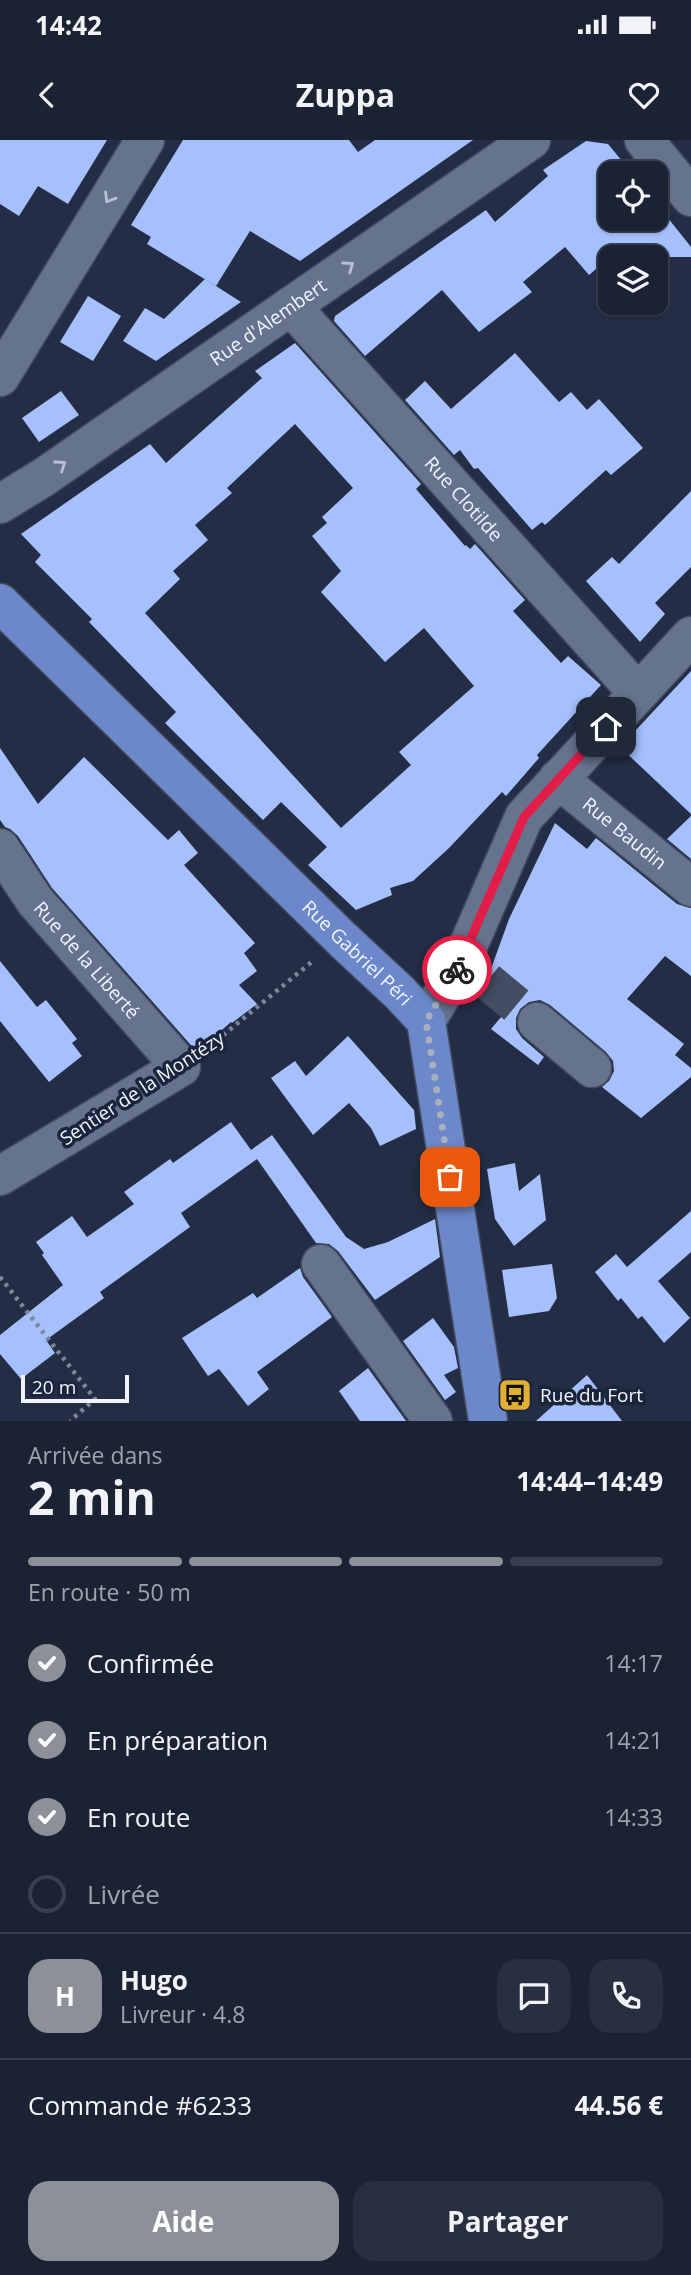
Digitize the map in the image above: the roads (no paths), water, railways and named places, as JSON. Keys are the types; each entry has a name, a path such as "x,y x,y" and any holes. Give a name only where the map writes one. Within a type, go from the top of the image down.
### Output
{"main road":[{"name":"Rue Gabriel Péri","path":"0,603 426,1021 488,1421"}],"street":[{"path":"0,377 145,140"},
{"name":"Rue d'Alembert","path":"2,504 531,140"},
{"path":"644,140 691,197"},
{"name":"Rue Clotilde","path":"291,306 638,693"},
{"path":"426,1021 473,974 524,817 638,693 688,647"},
{"name":"Rue Baudin","path":"558,779 691,887"},
{"name":"Rue de la Liberté","path":"0,848 36,901 181,1067"},
{"path":"537,1022 593,1068"},
{"name":"Sentier de la Montézy","path":"0,1176 181,1067"},
{"path":"321,1264 433,1421"}],"tunnel":[{"path":"487,981 537,1022"}],"place":[{"name":"Rue du Fort","path":"515,1395"}]}
